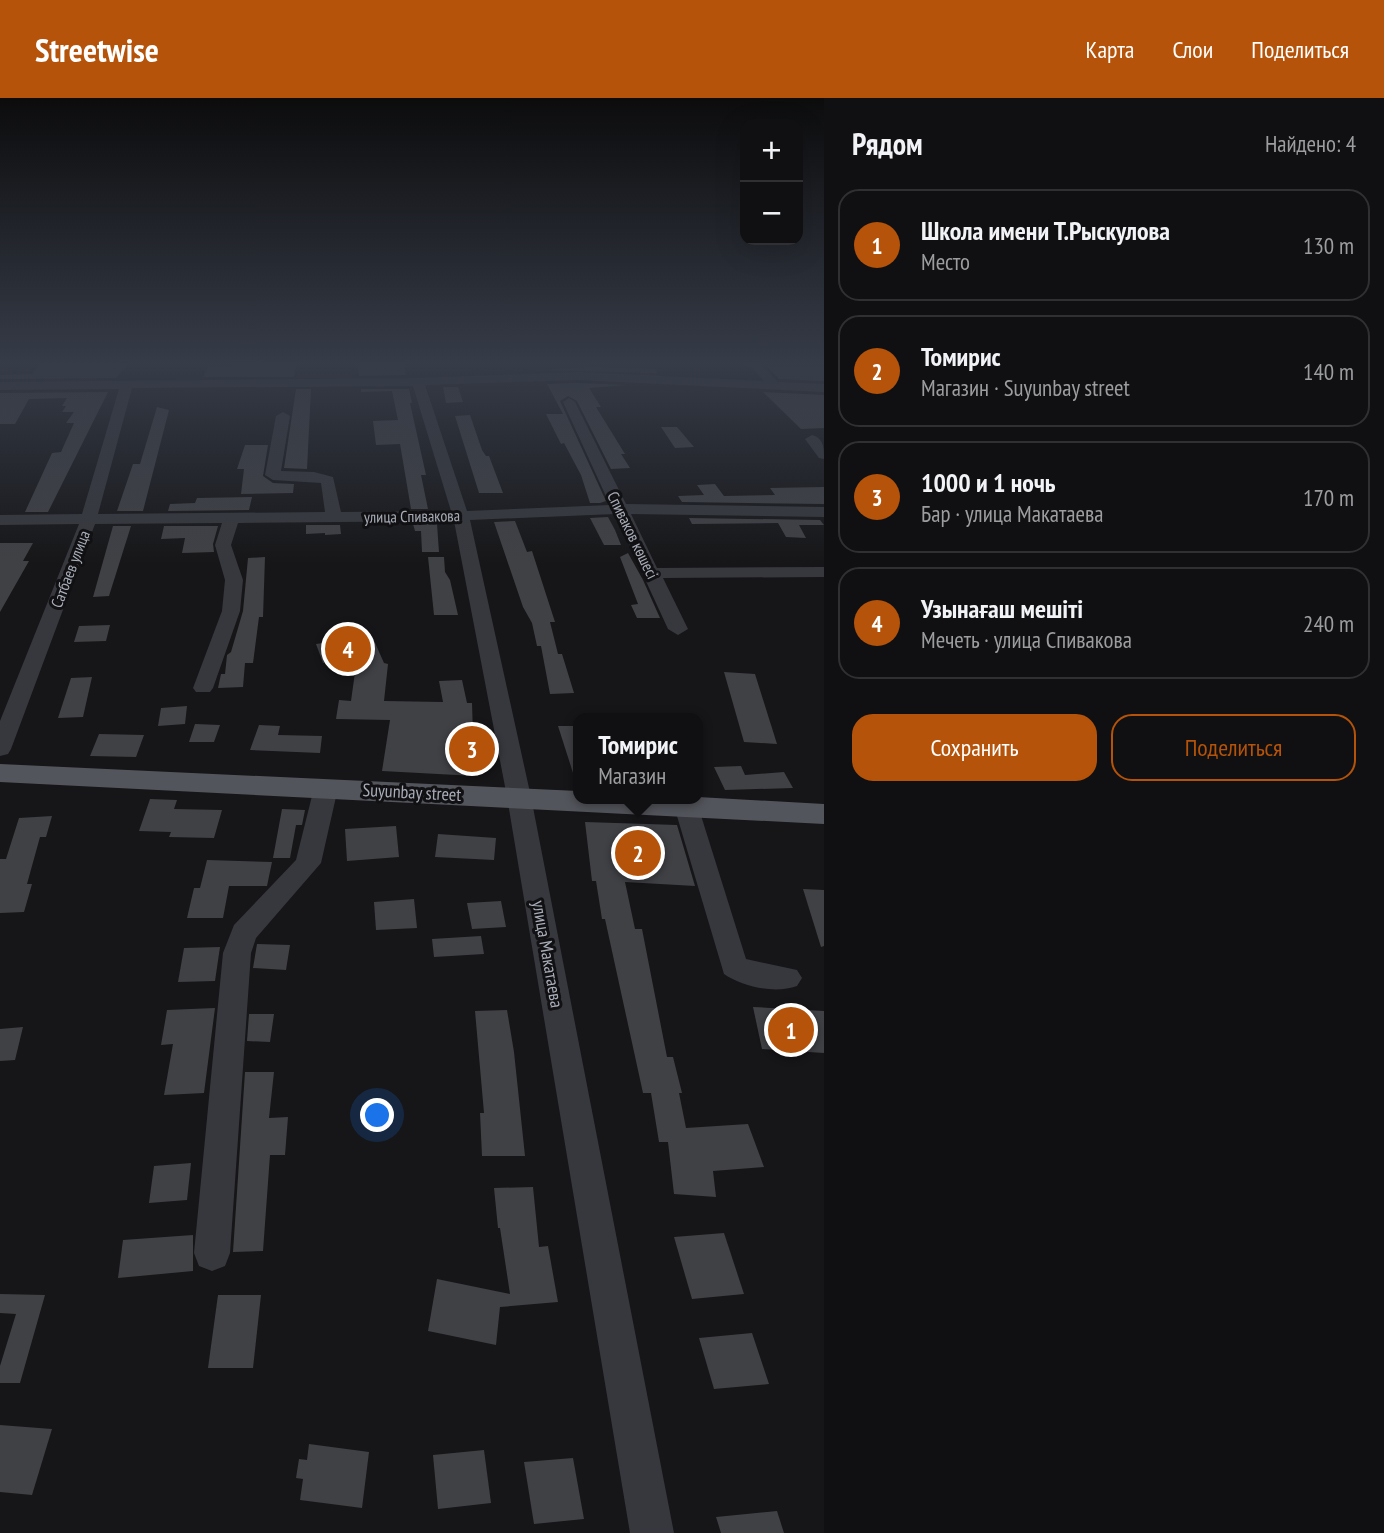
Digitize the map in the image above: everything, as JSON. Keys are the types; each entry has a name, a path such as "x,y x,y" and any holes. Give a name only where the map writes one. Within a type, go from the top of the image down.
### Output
{"main road":[{"name":"Suyunbay street","path":"0,773 573,800"},
{"name":"Suyunbay street","path":"649,804 824,814"}],"street":[{"name":"Сатбаев улица","path":"0,749 89,519 114,430"},
{"path":"281,430 273,475 328,480 334,517"},
{"name":"улица Макатаева","path":"433,430 461,516 519,797 652,1533"},
{"name":"Спиваков көшесі","path":"582,430 678,629"},
{"path":"812,439 824,455"},
{"name":"улица Спивакова","path":"0,520 461,516 620,509 824,512"},
{"path":"203,688 231,611 234,580 223,545 232,517"},
{"path":"651,572 824,572"},
{"path":"212,1253 237,953 244,933 308,863 326,788"},
{"path":"686,806 734,966 746,973 787,978"}],"building":[{"path":"71,430 89,430 48,512 25,512 52,453 61,452"},
{"path":"150,430 164,430 143,511 117,511 133,464 140,464"},
{"path":"290,430 309,430 307,469 284,468"},
{"path":"374,430 416,430 426,475 421,475 428,509 411,509 400,444 376,445"},
{"path":"459,430 475,430 482,450 489,456 503,493 479,493"},
{"path":"554,430 573,430 606,501 590,503 581,475 564,443 561,444"},
{"path":"591,430 610,430 625,454 621,454 630,468 611,469"},
{"path":"663,430 680,430 694,447 675,448"},
{"path":"245,445 268,445 263,476 273,483 294,484 293,493 241,494 244,469 237,469"},
{"path":"715,484 724,496 775,495 770,488 824,487 824,504 682,502 678,496 704,495 697,485"},
{"path":"252,497 249,510 168,511 170,504 195,503 197,498"},
{"path":"608,517 621,545 604,545 590,518"},
{"path":"689,518 820,520 824,525 799,525 806,538 786,537 778,523 692,524"},
{"path":"515,521 527,552 532,551 555,622 550,622 558,654 562,654 574,693 550,694 541,646 537,646 532,623 523,607 494,522"},
{"path":"413,524 437,524 439,552 422,552 421,531 415,531"},
{"path":"306,525 340,525 341,534 306,534"},
{"path":"113,526 131,526 109,596 93,597"},
{"path":"164,526 218,526 213,544 214,552 182,553 185,538 161,539"},
{"path":"0,543 33,543 23,561 29,561 0,612"},
{"path":"628,553 660,618 637,618 631,605 638,604 620,557"},
{"path":"265,557 263,617 259,617 253,663 245,663 243,687 218,688 221,674 225,674 227,655 231,652 243,611 248,558"},
{"path":"428,557 444,557 445,572 450,580 458,615 434,615"},
{"path":"110,625 106,641 74,642 79,626"},
{"path":"372,636 384,663 388,664 384,701 443,702 439,681 462,680 467,703 472,703 473,735 477,735 475,776 382,771 390,720 336,719 339,700 351,701 357,658 323,663 316,644"},
{"path":"724,672 755,674 777,744 744,742"},
{"path":"92,677 83,717 58,718 71,678"},
{"path":"187,706 185,724 158,726 161,708"},
{"path":"195,724 220,725 214,742 189,742"},
{"path":"259,725 280,726 278,735 322,736 320,753 250,750"},
{"path":"558,726 573,726 573,773"},
{"path":"99,734 144,735 136,757 90,756"},
{"path":"741,766 745,775 784,772 793,788 725,790 714,767"},
{"path":"150,799 177,800 174,809 222,810 214,838 169,837 171,832 139,831"},
{"path":"282,809 305,810 302,825 296,825 290,858 273,858"},
{"path":"52,816 46,837 40,837 27,884 32,884 24,912 0,913 0,859 6,859 19,818"},
{"path":"585,822 677,825 695,886 625,882 635,929 642,929 667,1057 673,1057 682,1093 679,1093 686,1128 748,1124 764,1167 713,1171 716,1197 674,1194 668,1142 659,1142 651,1093 643,1093 605,919 602,919 596,881 592,881"},
{"path":"396,826 399,857 347,861 345,829"},
{"path":"438,834 496,838 494,860 435,857"},
{"path":"207,860 272,862 267,886 229,886 223,918 187,918 194,888 200,888"},
{"path":"803,889 824,890 824,946 821,947"},
{"path":"414,899 417,928 376,930 374,902"},
{"path":"501,901 506,927 472,929 467,903"},
{"path":"481,936 484,954 434,957 432,939"},
{"path":"257,944 290,945 286,970 253,968"},
{"path":"220,947 215,981 178,982 184,948"},
{"path":"753,1007 824,1011 824,1053 762,1049"},
{"path":"215,1008 204,1093 164,1095 173,1044 161,1045 167,1010"},
{"path":"507,1010 525,1156 482,1156 480,1113 484,1113 475,1011"},
{"path":"249,1014 274,1014 270,1042 247,1041"},
{"path":"23,1027 15,1060 0,1061 0,1029"},
{"path":"245,1072 274,1072 269,1118 288,1117 285,1155 270,1155 263,1251 233,1252"},
{"path":"191,1163 187,1200 149,1203 154,1166"},
{"path":"533,1187 539,1247 548,1246 558,1302 500,1307 496,1345 428,1331 437,1279 510,1294 494,1188"},
{"path":"724,1233 744,1294 692,1299 674,1237"},
{"path":"193,1235 193,1271 118,1278 123,1240"},
{"path":"0,1294 45,1295 20,1383 0,1383 0,1366 16,1314 0,1313"},
{"path":"218,1295 261,1295 253,1368 208,1368"},
{"path":"752,1333 769,1384 714,1389 699,1338"},
{"path":"0,1425 52,1429 32,1495 0,1492"},
{"path":"309,1444 369,1452 362,1508 300,1500 303,1479 296,1478 299,1459 307,1460"},
{"path":"484,1450 491,1503 438,1509 433,1455"},
{"path":"573,1458 584,1519 534,1524 524,1462"},
{"path":"777,1511 784,1533 721,1533 716,1517"}],"place":[{"name":"Узынағаш мешіті","path":"348,649"},
{"name":"1000 и 1 ночь","path":"472,749"},
{"name":"Томирис","path":"638,853"},
{"name":"Школа имени Т.Рыскулова","path":"791,1030"}]}
